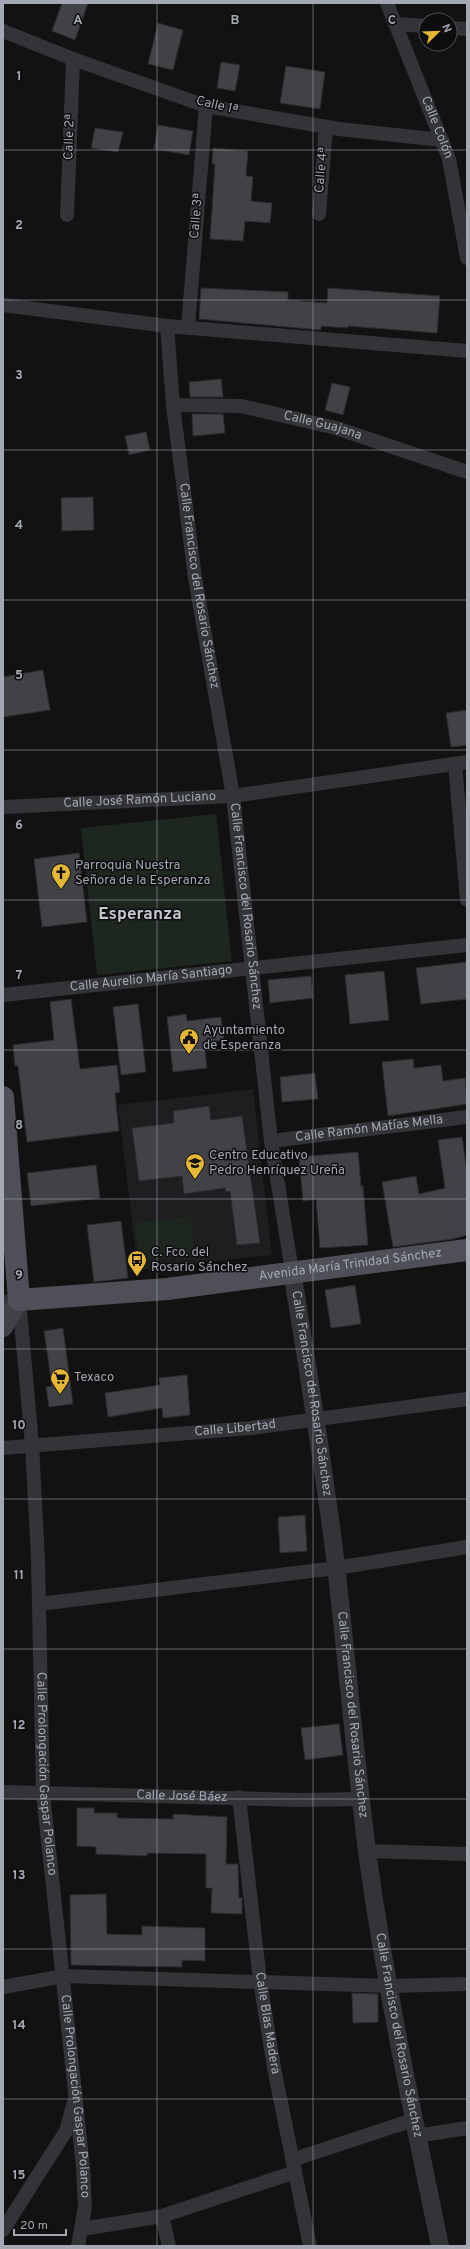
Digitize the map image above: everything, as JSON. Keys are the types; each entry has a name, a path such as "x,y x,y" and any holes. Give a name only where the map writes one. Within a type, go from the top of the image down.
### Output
{"main road":[{"path":"3,1097 11,1301 3,1327"},
{"name":"Avenida María Trinidad Sánchez","path":"11,1301 166,1288 467,1250"}],"street":[{"name":"Calle Colón","path":"387,3 450,159 467,258"},
{"path":"395,24 418,25"},
{"name":"Calle 1ª","path":"3,31 72,59 206,106 326,127 442,140"},
{"name":"Calle 2ª","path":"67,215 72,59"},
{"name":"Calle 3ª","path":"188,327 206,106"},
{"name":"Calle 4ª","path":"319,214 326,127"},
{"path":"3,304 167,326 467,351"},
{"name":"Calle Francisco del Rosario Sánchez","path":"167,326 173,405 196,578 233,796 271,1141 317,1419 336,1568 353,1745 362,1799 367,1851 388,1986 415,2128 440,2246"},
{"name":"Calle Guajana","path":"173,405 249,408 336,428 467,472"},
{"path":"461,763 467,900"},
{"name":"Calle José Ramón Luciano","path":"3,807 233,796 461,763"},
{"name":"Calle Aurelio María Santiago","path":"3,995 251,967 467,945"},
{"name":"Calle Ramón Matías Mella","path":"271,1141 467,1117"},
{"name":"Calle Prolongación Gaspar Polanco","path":"11,1301 32,1444 39,1604 43,1794 64,1976 83,2167 85,2207 78,2246"},
{"name":"Calle Libertad","path":"3,1448 32,1444 251,1428 467,1399"},
{"path":"39,1604 336,1568 467,1547"},
{"name":"Calle José Báez","path":"3,1792 239,1797 300,1800 362,1799"},
{"name":"Calle Blas Madera","path":"239,1797 260,1980 274,2068 310,2246"},
{"path":"367,1851 467,1854"},
{"path":"3,1987 64,1976 260,1980 388,1986 467,1984"},
{"path":"3,2230 66,2131 76,2094"},
{"path":"82,2229 162,2216 294,2166 415,2128 467,2128"},
{"path":"162,2216 169,2246"}],"shaded area":[{"path":"216,814 232,961 97,975 81,828"},
{"name":"Centro Educativo Pedro Henríquez Ureña","path":"253,1089 272,1255 138,1270 118,1105"},
{"path":"191,1216 195,1255 139,1262 135,1223"}],"building":[{"path":"62,3 88,3 75,40 52,31"},
{"path":"158,23 183,30 173,70 148,64"},
{"path":"221,62 240,65 235,91 217,88"},
{"path":"286,66 325,72 320,109 280,103"},
{"path":"158,125 193,131 189,155 154,149"},
{"path":"95,128 123,132 118,152 91,148"},
{"path":"213,148 248,151 246,176 253,177 251,201 272,203 270,223 245,221 243,241 210,239 215,164 212,164"},
{"path":"201,288 288,292 288,300 327,303 328,288 440,296 437,333 348,326 348,328 321,326 321,330 199,319"},
{"path":"221,379 223,397 190,397 189,382"},
{"path":"332,383 350,387 343,415 325,410"},
{"path":"192,414 223,414 225,433 193,436"},
{"path":"146,432 150,450 129,455 125,436"},
{"path":"93,497 94,530 62,531 61,498"},
{"path":"43,670 50,710 3,717 3,677"},
{"path":"467,710 467,745 451,747 446,713"},
{"name":"Parroquia Nuestra Señora de la Esperanza","path":"79,853 87,922 42,927 34,859"},
{"path":"467,962 467,999 421,1004 416,968"},
{"path":"384,971 389,1020 350,1024 345,975"},
{"path":"311,976 313,998 270,1003 268,980"},
{"path":"71,999 80,1069 117,1065 120,1092 115,1093 119,1131 27,1142 18,1066 15,1066 13,1045 54,1040 50,1002"},
{"path":"138,1004 146,1072 121,1075 113,1007"},
{"name":"Ayuntamiento de Esperanza","path":"186,1014 187,1021 221,1017 224,1040 204,1043 207,1068 173,1072 167,1017"},
{"path":"413,1059 414,1068 441,1065 443,1081 465,1078 467,1104 388,1116 382,1062"},
{"path":"315,1073 318,1099 282,1102 280,1077"},
{"path":"209,1106 211,1120 242,1116 260,1243 237,1245 230,1191 226,1192 225,1188 184,1194 182,1176 139,1181 132,1128 174,1123 173,1111"},
{"path":"462,1137 467,1172 467,1235 453,1239 393,1247 382,1182 416,1176 419,1194 445,1188 438,1140"},
{"path":"358,1152 361,1186 363,1186 368,1245 320,1248 316,1199 303,1201 299,1157"},
{"path":"96,1165 100,1198 31,1206 27,1173"},
{"path":"121,1221 128,1278 94,1282 87,1225"},
{"path":"355,1285 361,1324 331,1328 325,1290"},
{"path":"63,1328 73,1404 49,1407 46,1387 52,1386 44,1331"},
{"path":"187,1375 190,1415 163,1418 162,1408 108,1417 105,1393 160,1385 159,1378"},
{"path":"305,1515 307,1551 280,1553 278,1517"},
{"path":"339,1724 343,1755 305,1760 301,1728"},
{"path":"77,1808 94,1808 94,1813 117,1813 117,1818 173,1819 173,1814 227,1817 226,1864 238,1864 239,1898 242,1898 242,1914 211,1913 212,1888 206,1888 206,1854 147,1853 147,1856 96,1854 96,1847 77,1846"},
{"path":"106,1894 107,1934 142,1935 142,1926 205,1928 205,1961 182,1960 182,1967 71,1965 70,1895"},
{"path":"352,1993 378,1994 378,2022 353,2023"}],"place":[{"name":"Parroquia Nuestra Señora de la Esperanza","path":"61,890"},
{"name":"Ayuntamiento de Esperanza","path":"189,1055"},
{"name":"Centro Educativo Pedro Henríquez Ureña","path":"195,1180"},
{"name":"C. Fco. del Rosario Sánchez","path":"137,1277"},
{"name":"Texaco","path":"60,1395"}],"district":[{"name":"Esperanza","path":"140,915"}]}
